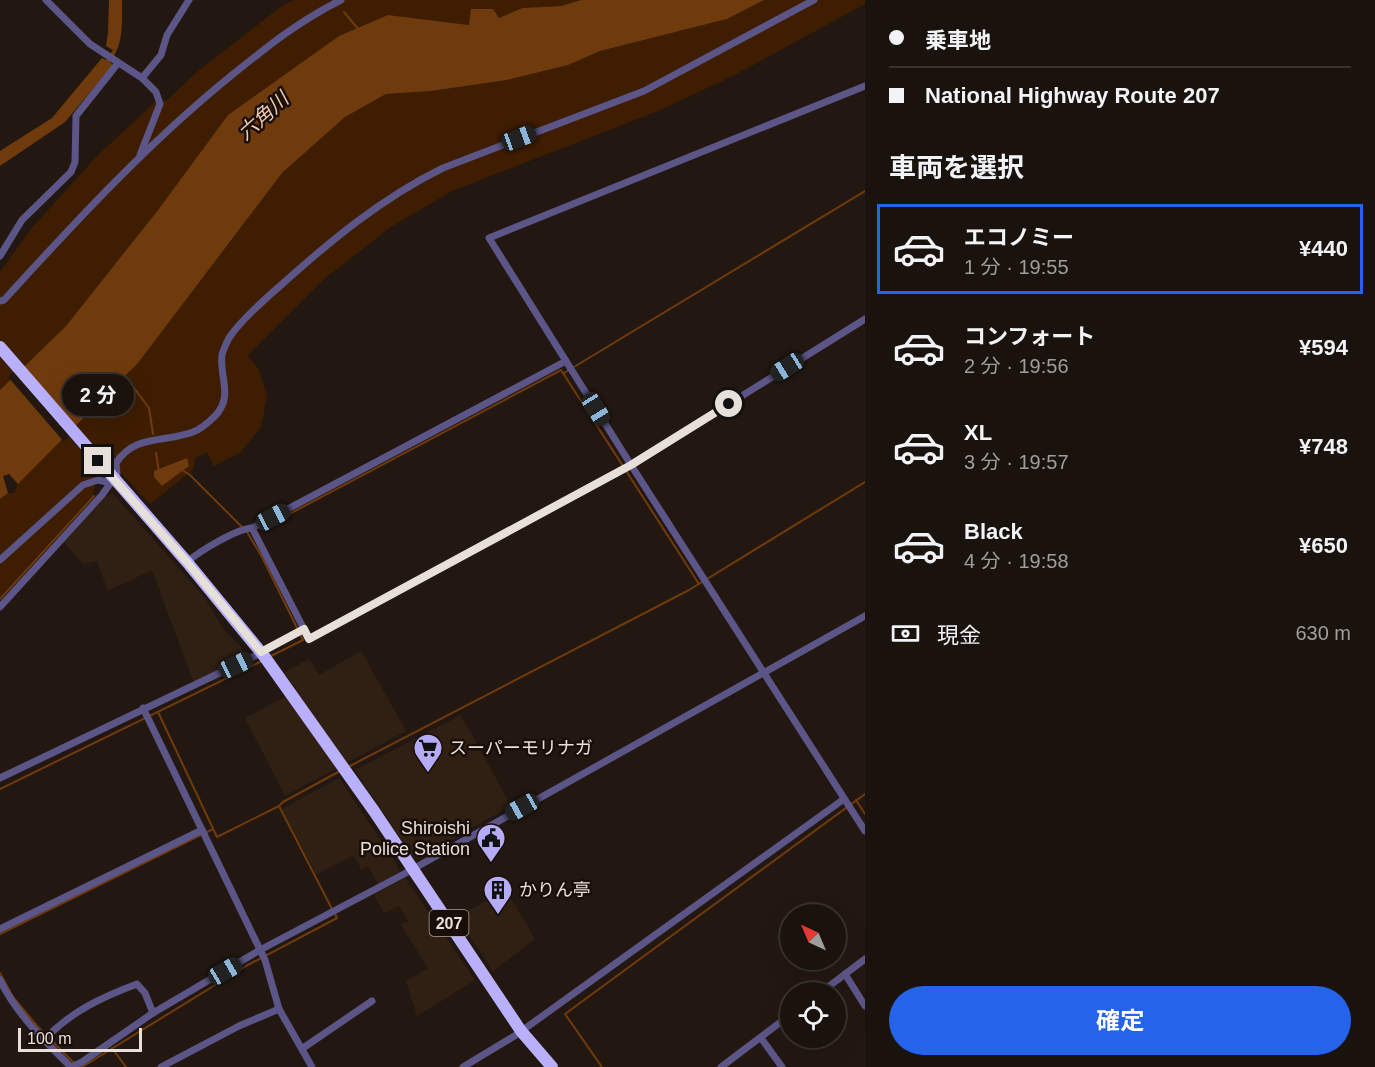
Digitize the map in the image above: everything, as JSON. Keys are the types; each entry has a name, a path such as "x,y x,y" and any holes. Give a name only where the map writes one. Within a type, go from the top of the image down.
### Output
{"highway":[{"name":"207","path":"0,346 187,562 265,657 350,775 542,1062 552,1067"}],"street":[{"path":"46,0 90,44 142,78 156,92 160,104 139,157"},
{"path":"142,78 161,56 167,36 189,0"},
{"path":"0,302 139,157 207,95 286,32 341,0"},
{"path":"0,607 102,495 117,474 116,463 121,455 135,444 194,432 217,414 224,402 226,381 222,354 230,337 264,300 297,270 388,199 443,168 644,91 814,0"},
{"path":"0,256 22,220 71,172 75,162 76,116 113,59"},
{"path":"865,86 489,238 569,366 627,467 706,580 865,831"},
{"path":"247,529 301,632 309,639 627,467 865,319"},
{"path":"187,562 197,554 569,366"},
{"path":"0,560 83,485 98,480 107,482 113,478"},
{"path":"0,980 10,1000 46,1038 78,1065 153,1013 262,955 333,911 865,616"},
{"path":"0,778 144,710 265,657 301,632"},
{"path":"144,710 262,955 279,1009 312,1067"},
{"path":"463,1067 521,1031 848,804"},
{"path":"0,929 203,833"},
{"path":"834,982 865,959"},
{"path":"845,974 865,1006"},
{"path":"46,1038 62,1023 102,996 137,984 145,993 153,1013"},
{"path":"303,1048 372,1001"},
{"path":"161,1067 239,1026 279,1009"},
{"path":"721,1067 780,1023"},
{"path":"761,1038 782,1067"}],"shaded area":[{"path":"109,0 122,0 120,41 110,62 113,65 65,122 0,166 0,151 52,118 102,58 106,60 113,50 106,46"},
{"path":"294,0 581,0 561,6 522,8 499,18 471,9 470,25 388,15 339,36 228,115 158,210 66,326 0,390 0,272 32,228 97,156 156,101 166,101 198,71 283,5"},
{"path":"581,0 764,0 727,19 600,51 568,65 507,80 431,91 386,94 345,117 282,173 138,363 18,484 9,474 3,476 8,493 0,499 0,390 66,326 158,210 228,115 339,36 388,15 469,25 471,9 493,9 499,18 522,8 561,6"},
{"path":"764,0 865,0 865,4 735,75 656,112 452,191 391,227 324,279 248,355 259,370 267,397 261,427 240,453 214,466 207,452 195,458 193,470 150,504 114,466 96,477 93,495 0,597 0,499 8,493 14,493 18,484 138,363 282,173 345,117 386,94 431,91 507,80 568,65 600,51 727,19"},
{"path":"187,458 189,466 162,486 154,477 154,471"},
{"path":"113,494 205,598 223,629 255,661 196,688 152,570 108,591 97,561 83,564 64,542 106,496"},
{"path":"361,651 406,731 285,796 245,718 297,691 284,673 309,659 319,675"},
{"path":"461,715 511,806 418,858 412,856 355,770"},
{"path":"339,778 397,865 399,872 378,884 368,866 361,869 354,855 316,874 282,809"},
{"path":"405,878 475,980 417,1016 406,981 428,968 401,925 408,921 399,906 384,913 374,895"},
{"path":"506,890 535,939 493,971 457,917"}],"pier":[{"path":"22,364 77,428 64,442 8,377"}],"waterway":[{"path":"344,12 359,30"},
{"path":"564,373 865,191"},
{"path":"261,529 561,370 699,584"},
{"path":"123,373 149,408 153,434"},
{"path":"156,453 159,472"},
{"path":"182,470 190,475 243,528"},
{"path":"348,767 689,590 865,482"},
{"path":"0,599 94,496"},
{"path":"247,532 262,557 303,640 269,657"},
{"path":"0,789 262,661"},
{"path":"158,712 217,837 279,806 340,771"},
{"path":"602,1067 565,1014 865,794"},
{"path":"856,800 865,814"},
{"path":"279,806 332,909"},
{"path":"0,934 213,829"},
{"path":"82,1067 246,966 337,918 335,914"},
{"path":"0,973 13,997 38,1027 74,1063"},
{"path":"112,1048 126,1067"}],"place":[{"name":"スーパーモリナガ","path":"428,774"},
{"name":"Shiroishi Police Station","path":"491,864"},
{"name":"かりん亭","path":"498,916"}],"route":[{"path":"98,461 142,509 261,652 304,629 309,639 631,465 729,404"}],"water label":[{"name":"六角川","path":"263,116"}]}
